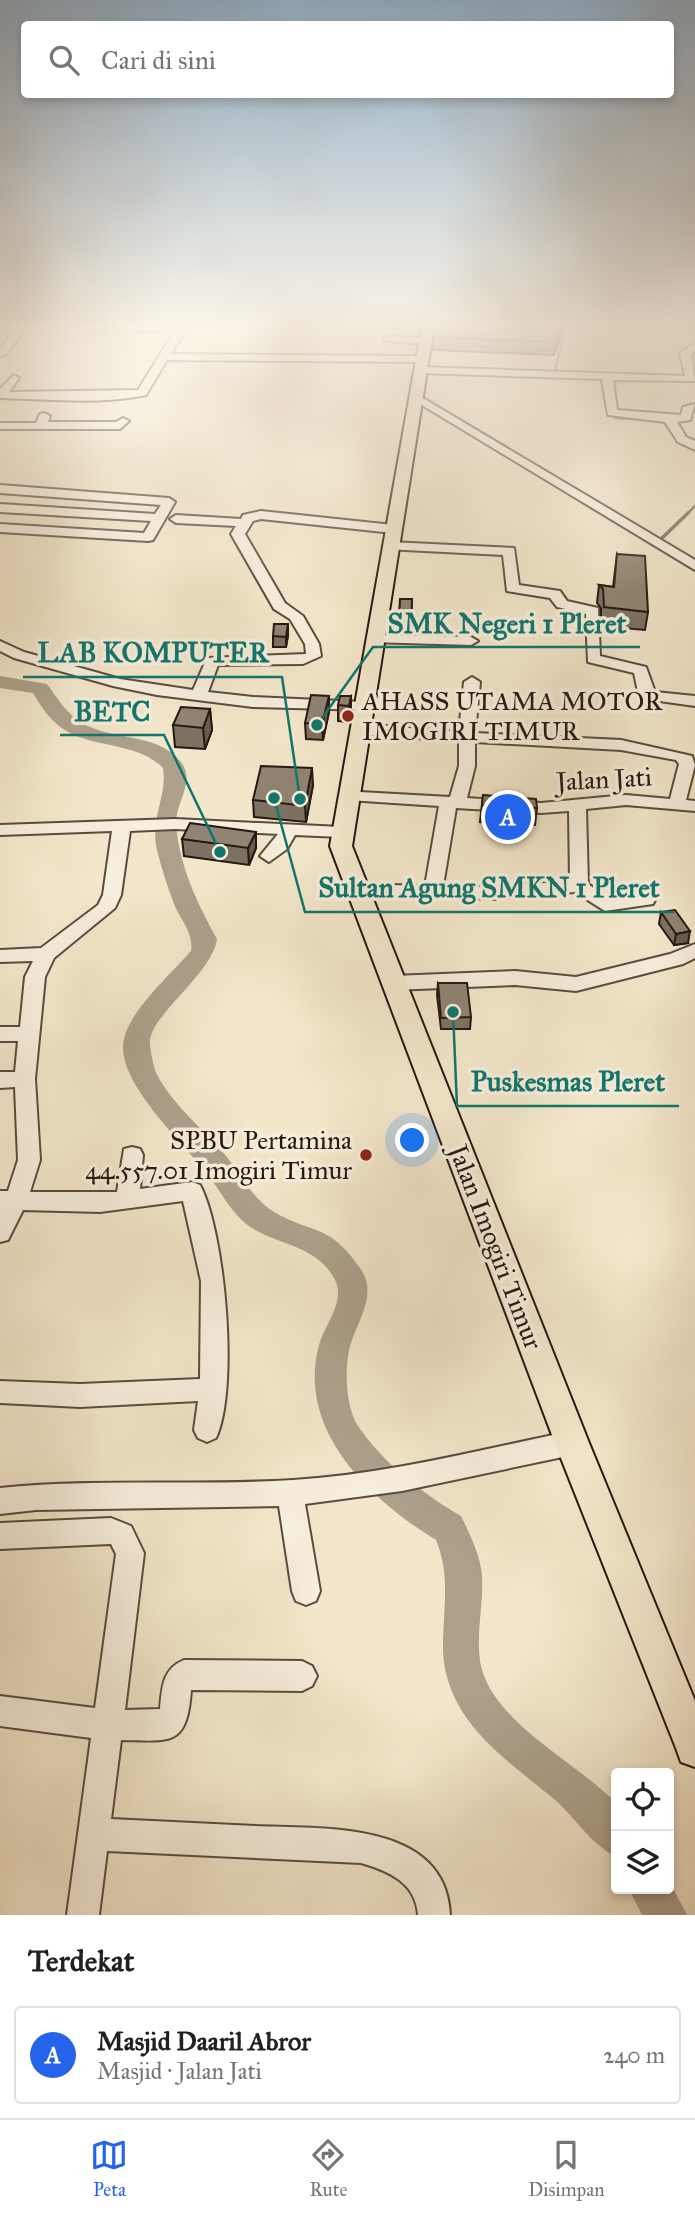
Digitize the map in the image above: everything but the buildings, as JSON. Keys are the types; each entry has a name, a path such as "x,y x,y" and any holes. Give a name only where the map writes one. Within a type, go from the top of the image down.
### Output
{"main road":[{"name":"Jalan Imogiri Timur","path":"413,415 341,832 343,854 572,1443 695,1748"}],"street":[{"path":"446,415 695,566"},
{"path":"634,415 668,419 686,418 686,415"},
{"path":"668,419 681,439 695,446"},
{"path":"0,426 43,420 120,426"},
{"path":"0,489 169,500 148,537 0,528"},
{"path":"59,531 83,494"},
{"path":"0,508 161,518"},
{"path":"199,695 212,661 303,660 314,656 312,644 296,616 279,606 238,534 250,516 258,515 391,538 509,551 512,588 553,594 562,604 593,611 593,659 641,670 646,692 650,696 695,701"},
{"path":"176,519 244,523"},
{"path":"374,639 471,641"},
{"path":"0,645 19,655 118,683 361,718 467,737 621,744 681,756 686,759 687,764 677,803"},
{"path":"433,891 452,803 467,766 472,682"},
{"name":"Jalan Jati","path":"348,795 548,808 615,801 695,806"},
{"path":"577,806 579,886"},
{"path":"0,830 174,824 341,832"},
{"path":"0,1233 8,1201 29,1160 31,1139 25,1079 35,977 46,954 106,908 111,895 122,826"},
{"path":"269,856 281,845 289,830"},
{"path":"356,890 493,893 579,886 606,905 646,900"},
{"path":"393,983 516,978 566,984 587,982 676,959 695,950"},
{"path":"0,956 46,954"},
{"path":"0,1034 29,1034"},
{"path":"0,1080 25,1079"},
{"path":"127,1200 132,1154"},
{"path":"8,1201 100,1203 192,1191 213,1281 213,1389 207,1430"},
{"path":"0,1392 50,1398 111,1398 213,1389"},
{"path":"0,1501 27,1497 290,1493 379,1483 572,1443"},
{"path":"290,1493 306,1591"},
{"path":"0,1536 111,1531 121,1535 128,1544 130,1553 83,1915"},
{"path":"0,1711 109,1725 168,1725 174,1717 177,1683 184,1675 302,1676"},
{"path":"94,1833 361,1847 382,1853 426,1881 435,1902 434,1915"}],"waterway":[{"path":"613,415 616,418 653,420"},
{"path":"688,513 695,506"},
{"path":"660,540 688,513"},
{"path":"0,682 40,688 54,711 77,729 143,747 164,757 173,766 176,781 165,820 168,850 185,903 205,939 203,953 148,1017 136,1040 142,1072 158,1099 216,1164 253,1213 264,1221 317,1242 332,1252 352,1280 352,1304 335,1344 331,1368 336,1414 345,1435 367,1462 417,1509 449,1528 464,1574 461,1655 469,1687 478,1704 510,1740 585,1800 612,1831"},
{"path":"653,1894 666,1915"}],"place":[{"name":"AHASS UTAMA MOTOR IMOGIRI TIMUR","path":"348,716"},
{"name":"SMK Negeri 1 Pleret","path":"317,725"},
{"name":"Sultan Agung SMKN 1 Pleret","path":"274,798"},
{"name":"LAB KOMPUTER","path":"300,799"},
{"name":"Masjid Daaril Abror","path":"508,817"},
{"name":"BETC","path":"220,852"},
{"name":"Puskesmas Pleret","path":"453,1012"},
{"name":"SPBU Pertamina 44.557.01 Imogiri Timur","path":"366,1155"}]}
